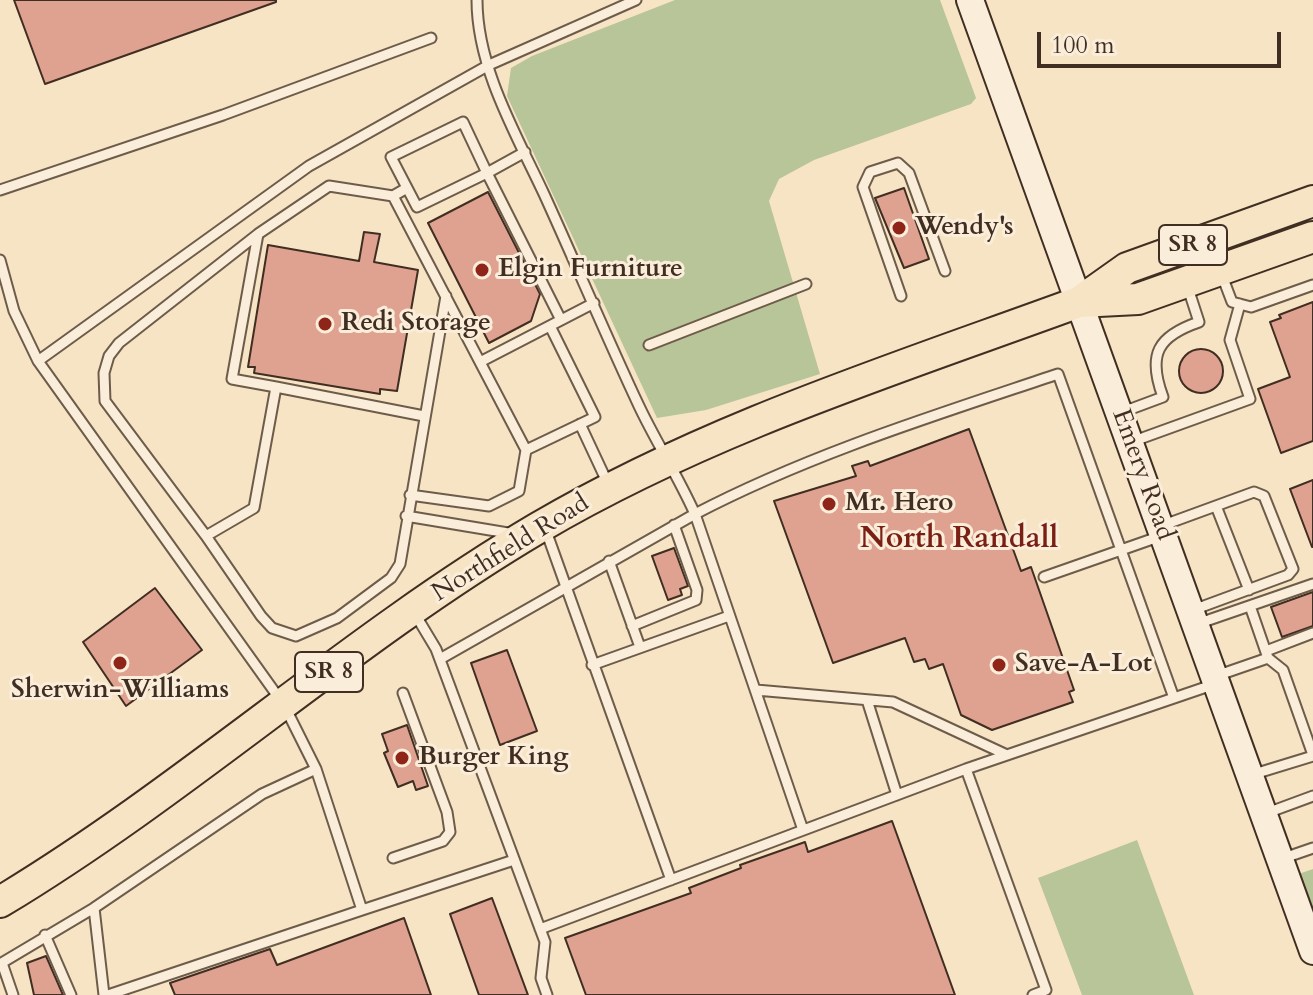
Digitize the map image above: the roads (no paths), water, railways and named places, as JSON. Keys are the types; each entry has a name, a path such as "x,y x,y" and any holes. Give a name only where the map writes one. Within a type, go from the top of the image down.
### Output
{"main road":[{"name":"Emery Road","path":"970,0 1313,951"},
{"name":"Northfield Road","path":"0,902 104,836 413,612 534,530 610,487 669,457 745,425 1079,302 1127,268 1313,201"},
{"name":"Northfield Road","path":"1079,302 1138,299 1313,237"}],"lane":[{"path":"477,0 479,31 489,65 525,152 640,408 669,457 695,514 803,830"},
{"path":"38,361 309,166 489,65 636,0"},
{"path":"0,190 223,115 431,38"},
{"path":"525,152 487,173 417,207 391,157 463,122 487,173 561,320"},
{"path":"901,296 863,187 870,172 898,163 909,173 945,271"},
{"path":"407,188 393,196 329,186 258,234 119,343 109,356 104,373 105,401 272,628 296,636 337,618 391,578 400,564 446,296"},
{"path":"393,196 526,450 519,491 489,506 410,495"},
{"path":"258,234 232,379 424,416"},
{"path":"0,260 14,311 38,361 284,705 316,769 362,910"},
{"path":"1220,270 1232,302 1251,307 1313,285"},
{"path":"1120,413 1163,397 1156,378 1158,352 1163,342 1181,328 1199,322 1186,282"},
{"path":"649,345 806,284"},
{"path":"480,362 594,303"},
{"path":"1130,442 1250,399 1230,340 1240,304"},
{"path":"526,450 595,417 550,326"},
{"path":"440,659 564,585 674,525 782,473 1058,374 1174,698"},
{"path":"206,536 254,508 276,387"},
{"path":"580,424 610,487"},
{"path":"1044,577 1120,551 1216,506 1254,492 1264,496 1293,569 1288,575 1194,617"},
{"path":"1216,506 1249,590"},
{"path":"406,516 534,530 564,585 671,880"},
{"path":"632,626 696,600 697,590 674,525"},
{"path":"609,561 640,647"},
{"path":"1194,617 1250,606 1313,584"},
{"path":"1250,606 1267,654 1283,670 1313,755 1251,775"},
{"path":"413,612 440,659 545,942 541,978 547,995"},
{"path":"592,665 729,616"},
{"path":"540,929 966,769 1174,698 1313,633"},
{"path":"756,690 893,702 1007,755"},
{"path":"393,858 443,841 450,832 447,812 403,693"},
{"path":"867,700 897,795"},
{"path":"13,995 1,964 94,908 262,794 316,769"},
{"path":"966,769 1046,990 1033,995"},
{"path":"1264,814 1313,796"},
{"path":"1281,860 1313,848"},
{"path":"94,908 106,995 514,860"},
{"path":"45,935 56,952 71,995"}],"place":[{"name":"Wendy's","path":"899,228"},
{"name":"Elgin Furniture","path":"482,270"},
{"name":"Redi Storage","path":"325,324"},
{"name":"Mr. Hero","path":"829,504"},
{"name":"Sherwin-Williams","path":"120,663"},
{"name":"Save-A-Lot","path":"999,665"},
{"name":"Burger King","path":"402,758"}],"district":[{"name":"North Randall","path":"959,540"}]}
